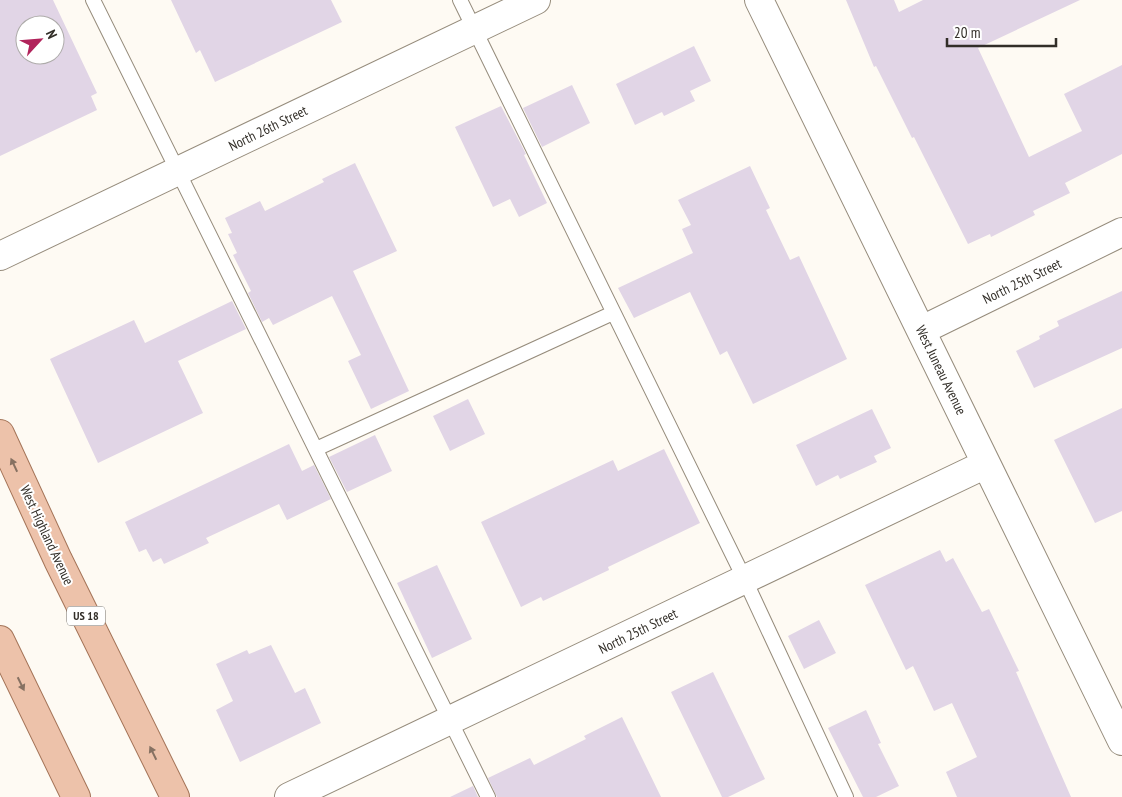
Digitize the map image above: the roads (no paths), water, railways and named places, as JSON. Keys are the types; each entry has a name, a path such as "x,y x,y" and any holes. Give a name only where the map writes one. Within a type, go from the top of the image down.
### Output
{"main road":[{"name":"West Highland Avenue","path":"0,434 58,560 174,797"},
{"path":"0,640 76,797"}],"street":[{"name":"North 26th Street","path":"0,256 536,0"},
{"name":"West Juneau Avenue","path":"759,0 1122,741"},
{"name":"North 25th Street","path":"922,330 1122,232"},
{"name":"North 25th Street","path":"289,797 986,464"}],"lane":[{"path":"93,0 488,797"},
{"path":"460,0 745,580 846,797"},
{"path":"316,449 613,312"}]}
